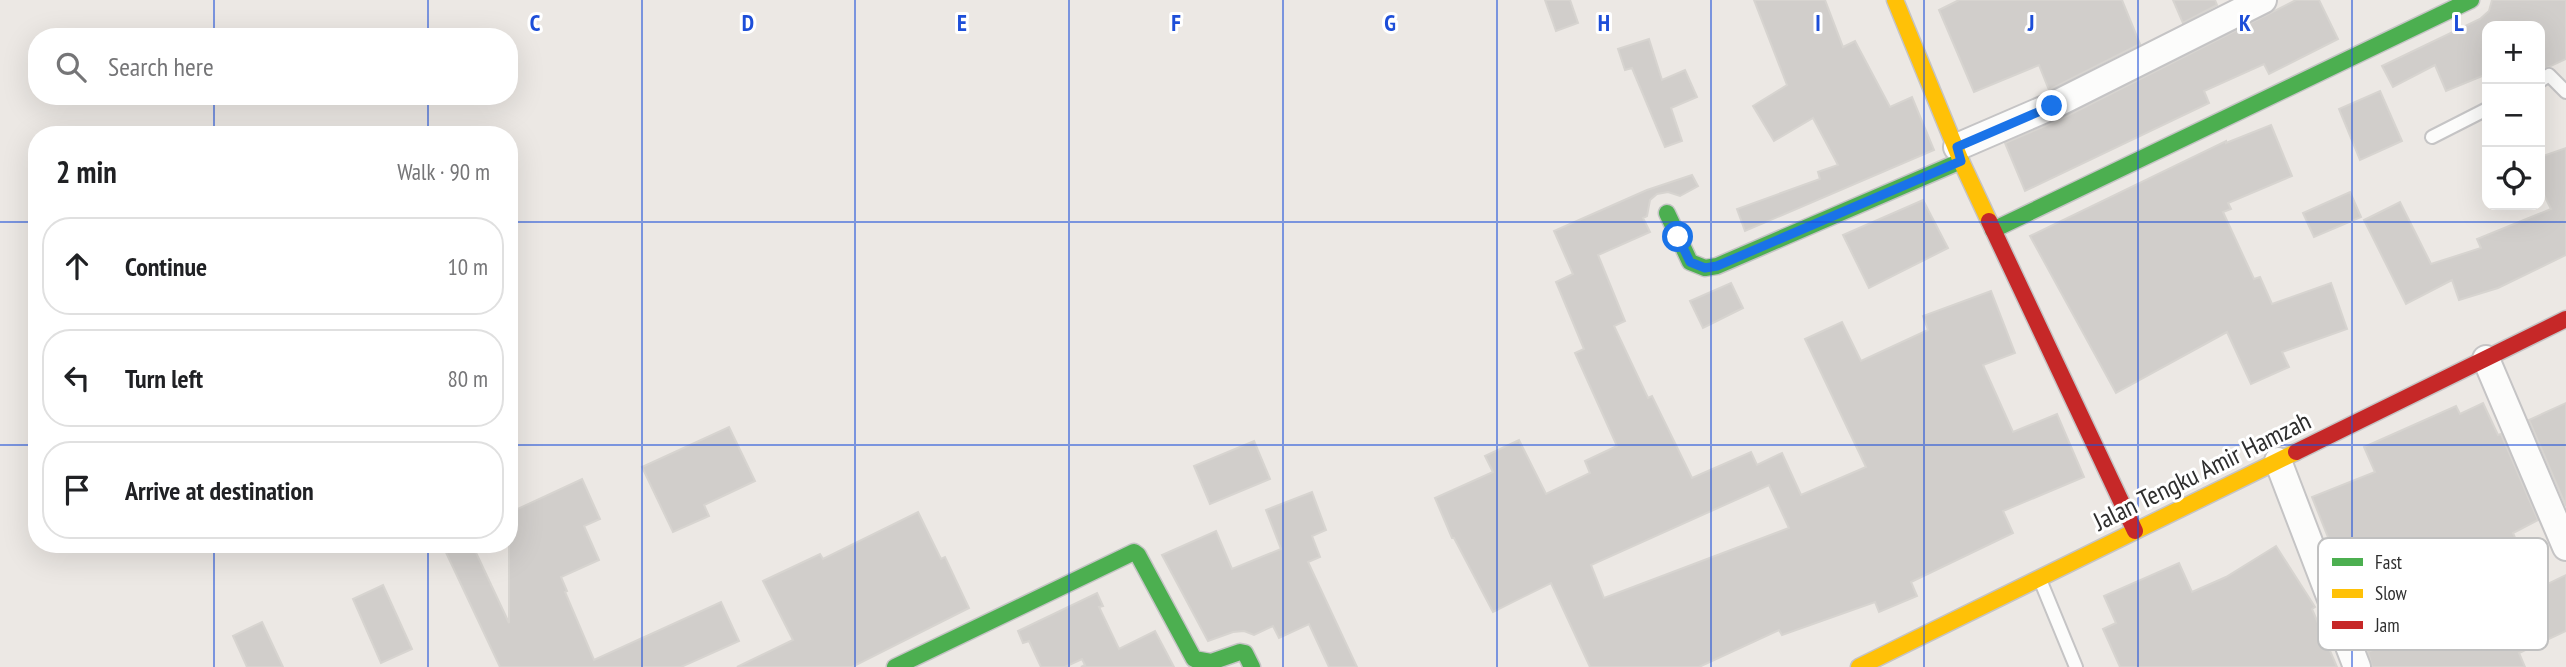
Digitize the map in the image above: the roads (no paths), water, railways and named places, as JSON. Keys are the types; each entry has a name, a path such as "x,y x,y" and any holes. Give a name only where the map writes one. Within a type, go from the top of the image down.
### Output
{"main road":[{"path":"1895,0 1993,230 2136,531"},
{"path":"1993,230 2471,0"},
{"path":"1667,213 1690,262 1705,268 1717,266 1959,154"},
{"name":"Jalan Tengku Amir Hamzah","path":"1859,667 2566,319"},
{"path":"910,664 1134,552 1194,659 1202,665 1209,664 1240,652 1245,653 1252,667"}],"street":[{"path":"1959,154 2263,0"},
{"path":"2486,359 2566,547"},
{"path":"2278,461 2318,565"},
{"path":"2350,650 2357,667"}],"lane":[{"path":"2545,77 2549,75 2566,92"},
{"path":"2432,137 2482,112"},
{"path":"2040,578 2076,667"}]}
